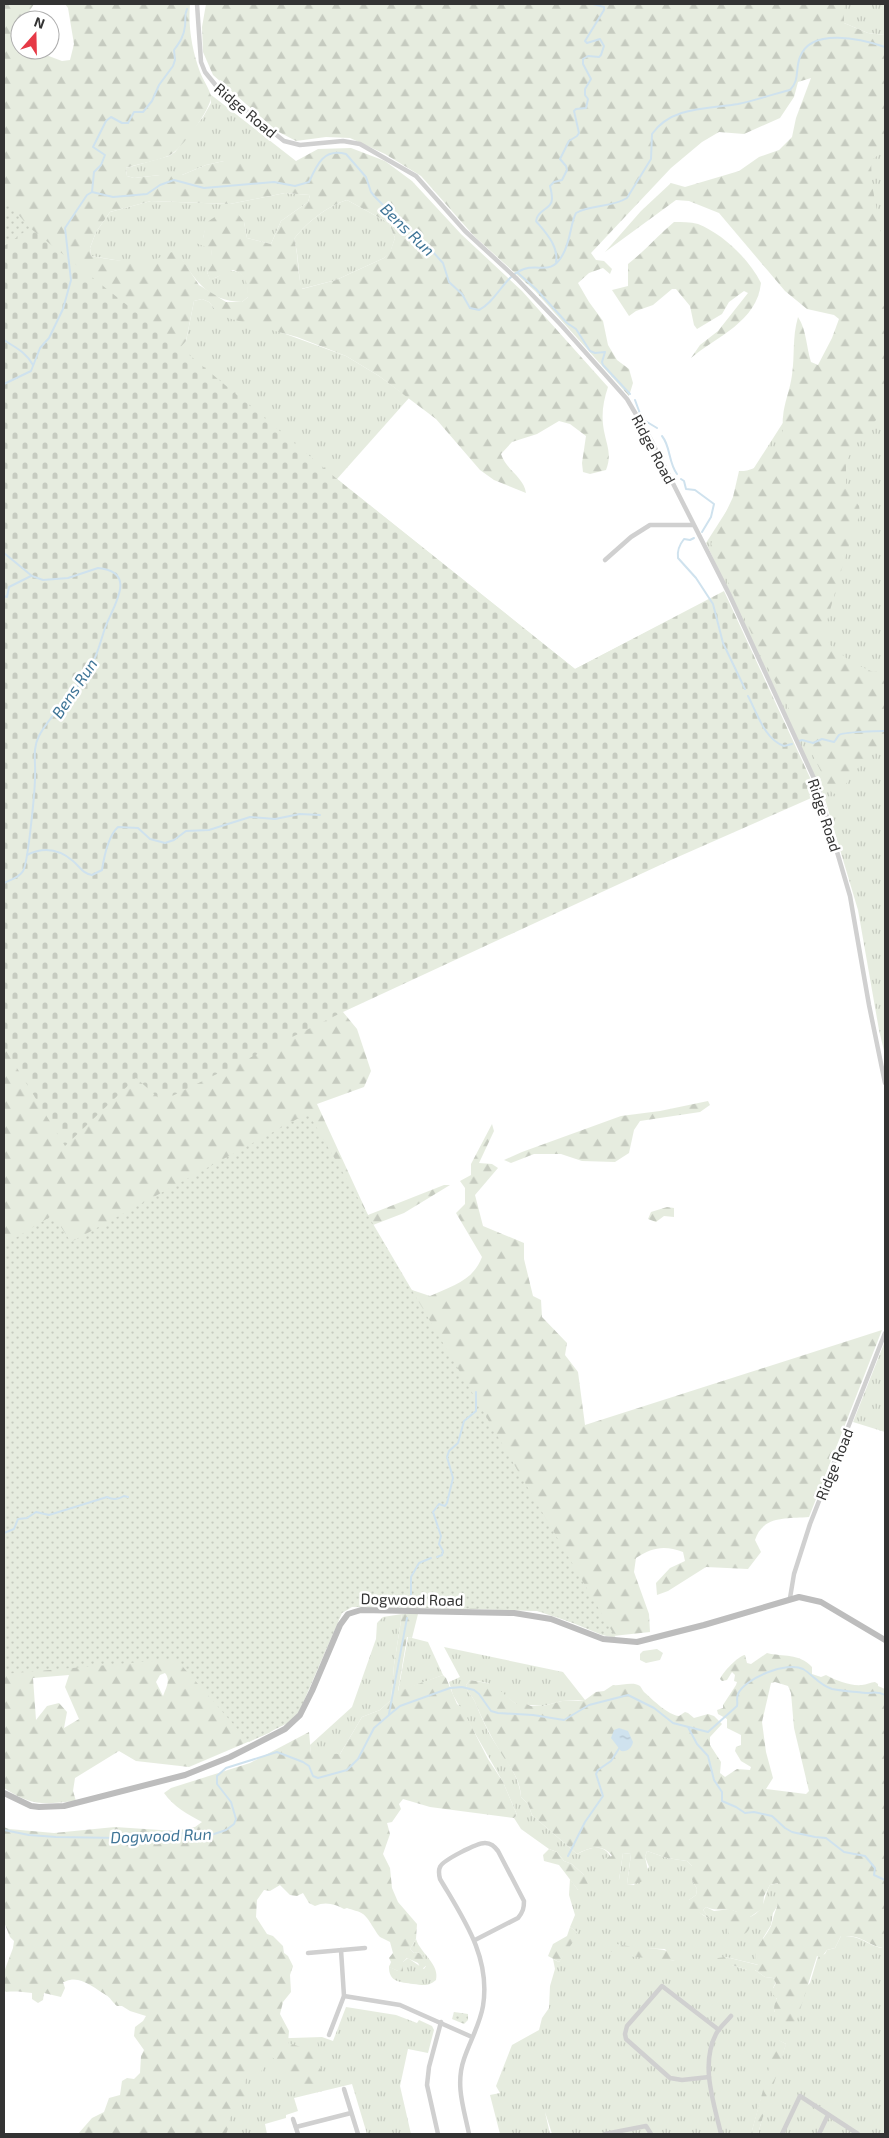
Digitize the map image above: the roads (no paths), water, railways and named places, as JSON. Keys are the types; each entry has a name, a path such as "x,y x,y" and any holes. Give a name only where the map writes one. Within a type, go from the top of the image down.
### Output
{"street":[{"name":"Ridge Road","path":"197,4 202,62 205,72 218,88 284,141 300,145 343,141 360,144 408,170 465,231 518,279 627,399 651,440 730,596 818,786 850,896 872,1024 885,1083"},
{"path":"605,560 631,537 650,525 693,525"},
{"name":"Ridge Road","path":"790,1598 794,1574 810,1524 885,1333"},
{"name":"Dogwood Road","path":"4,1793 20,1802 39,1807 64,1806 87,1801 160,1783 206,1768 285,1729 300,1714 312,1691 340,1625 344,1618 353,1611 386,1610 536,1616 564,1623 603,1639 637,1642 704,1625 790,1598 806,1597 821,1602 885,1640"},
{"path":"469,2134 460,2086 462,2066 483,2006 484,1974 476,1940 440,1879 439,1872 440,1866 446,1860 485,1843 492,1844 498,1851 524,1901 524,1908 518,1918 476,1940"},
{"path":"308,1953 365,1948"},
{"path":"330,2035 344,1996 341,1950"},
{"path":"709,2077 682,2080 670,2078 626,2039 625,2034 627,2026 662,1986 719,2030"},
{"path":"344,1996 400,2005 472,2036"},
{"path":"721,2134 709,2077 709,2055 716,2034 731,2016"},
{"path":"438,2134 427,2085 441,2022"},
{"path":"344,2089 358,2134"},
{"path":"782,2134 800,2096 857,2134"},
{"path":"296,2127 351,2113"},
{"path":"819,2134 828,2114"},
{"path":"294,2118 298,2134"},
{"path":"605,2134 646,2126 651,2134"}],"water":[{"path":"619,1728 628,1731 633,1742 630,1748 625,1751 621,1751 611,1738 614,1730"}],"waterway":[{"path":"556,262 553,245 536,221 539,214 550,205 552,199 550,186 554,182 562,180 567,170 560,159 569,141 579,133 574,111 586,108 588,99 585,95 585,89 591,79 583,64 583,59 588,56 599,57 604,46 600,39 587,43 585,41 604,10 604,7 593,4"},
{"path":"92,192 94,172 101,165 105,155 93,147 106,121 111,117 122,123 128,123 134,112 143,112 152,101 159,85 173,66 175,60 174,50 184,33 187,9"},
{"name":"Bens Run","path":"4,384 31,371 40,348 49,338 63,309 71,280 65,228 87,195 92,192 113,197 147,194 160,185 174,180 204,188 274,182 295,186 309,182 318,164 327,155 332,153 346,154 366,177 371,192 376,198 398,222 420,238 443,263 449,282 462,294 470,308 479,310 491,301 517,272 529,268 549,267 558,262 565,251 576,213 627,198 651,159 652,134 669,118 691,110 738,104 790,90 795,82 800,57 806,48 815,42 838,38 864,41 885,47"},
{"path":"518,273 536,289 567,323 576,329 590,351 595,353 605,352 603,365 630,394"},
{"path":"4,340 24,353 33,365"},
{"path":"635,400 642,419 657,428"},
{"path":"662,436 677,474"},
{"path":"681,479 684,481 686,489 695,490 714,504 711,517 702,532"},
{"path":"694,538 690,540 684,539 679,548 678,558 696,578 713,604 723,643 745,689"},
{"name":"Bens Run","path":"4,553 32,576 43,580 68,578 98,568 111,571 118,577 120,584 116,603 91,665 80,684 49,720 37,741 33,811 25,865 19,875 4,883"},
{"path":"4,596 7,597 9,587 31,576"},
{"path":"748,696 762,725 772,738 784,746 792,744"},
{"path":"799,741 813,743 822,739 834,742 842,734 885,731"},
{"path":"27,855 45,850 57,852 68,857 83,871 92,875 102,870 109,841 118,827 138,828 150,839 165,843 174,840 186,831 209,830 250,817 275,819 300,814 320,815"},
{"path":"437,1557 442,1555 443,1551 439,1544 441,1536 433,1512 439,1504 445,1506 447,1503 453,1478 447,1457 449,1451 458,1443 464,1421 476,1411 476,1392"},
{"path":"4,1533 14,1529 18,1519 27,1518 36,1512 49,1515 107,1497 111,1499 128,1497"},
{"path":"411,1605 411,1577 419,1563 431,1558"},
{"path":"389,1714 407,1618"},
{"name":"Dogwood Run","path":"4,1830 29,1835 56,1837 121,1838 169,1832 208,1836 226,1830 234,1824 236,1819 231,1802 217,1784 217,1776 226,1768 277,1752 303,1762 309,1766 313,1776 318,1778 347,1770 358,1759 374,1728 400,1706 450,1688 462,1687 474,1690 491,1711 498,1713 533,1715 564,1720 589,1705 628,1695 654,1708 673,1723 708,1732 737,1706 737,1696 742,1688 757,1677 777,1669 787,1667 803,1669 823,1685 832,1689 885,1695"},
{"path":"688,1727 697,1744 708,1756 714,1780 722,1792 722,1801 745,1813 754,1812 772,1816 792,1832 826,1838 844,1852 865,1856 875,1868 874,1875 885,1880"},
{"path":"568,1856 585,1822 603,1796 596,1774 598,1770 611,1761 620,1747"}]}
